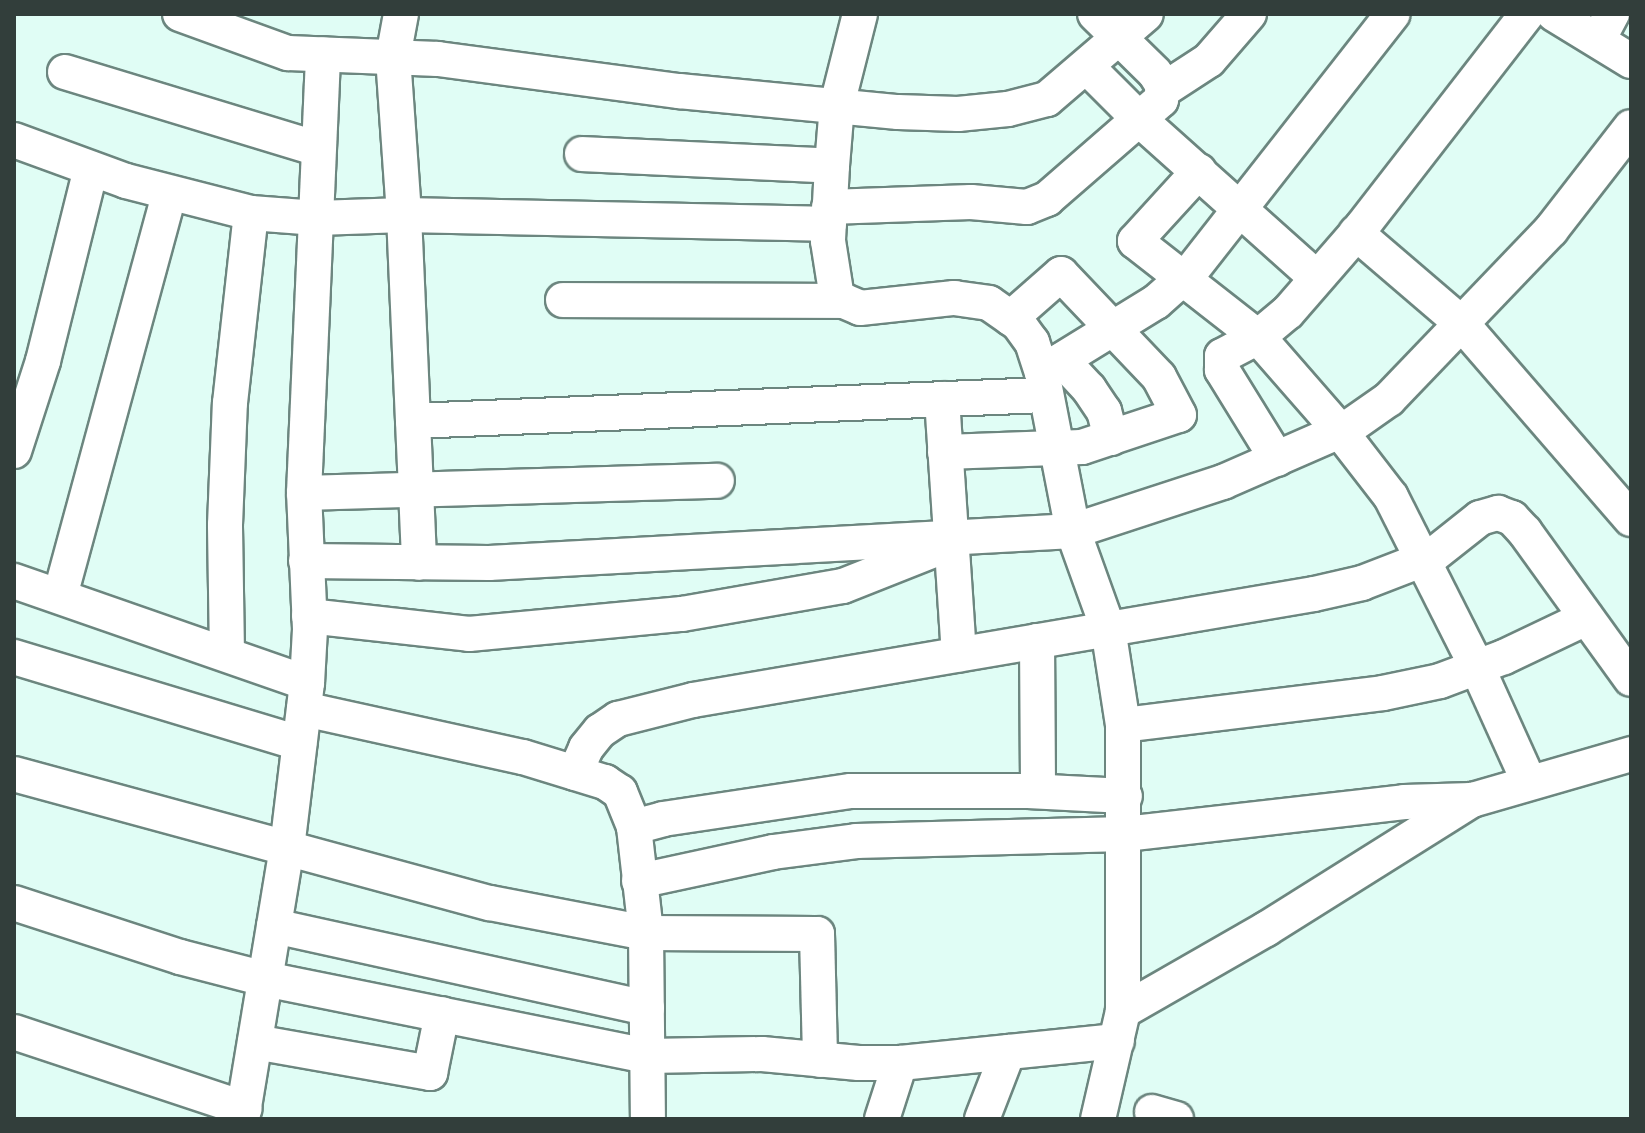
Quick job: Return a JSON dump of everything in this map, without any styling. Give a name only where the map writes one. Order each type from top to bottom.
[{"type":"street","points":[[180,14],[288,53],[438,59],[679,91],[958,114],[1008,109],[1047,99],[1146,14]]},
{"type":"street","points":[[401,14],[393,57],[404,215],[419,563]]},
{"type":"street","points":[[860,14],[837,105],[832,166],[829,215],[837,298],[860,308],[954,298],[989,303],[1011,318],[1032,342],[1050,376],[1057,450],[1073,531],[1108,628],[1123,725],[1125,834],[1120,1026],[1098,1119]]},
{"type":"street","points":[[14,140],[169,194],[251,213],[317,218],[404,215],[829,215],[971,202],[1027,207],[1047,199],[1074,178],[1161,100],[1163,90],[1143,58],[1095,14]]},
{"type":"street","points":[[1163,90],[1209,60],[1249,14]]},
{"type":"street","points":[[413,421],[942,399],[1050,376],[1184,277],[1243,209],[1393,14]]},
{"type":"street","points":[[1277,459],[1222,370],[1222,356],[1258,337],[1288,312],[1356,233],[1527,14]]},
{"type":"street","points":[[1554,14],[1605,27],[1631,61]]},
{"type":"street","points":[[14,1032],[243,1114],[287,848],[306,696],[309,616],[304,493],[323,54]]},
{"type":"street","points":[[1087,67],[1140,120],[1317,278]]},
{"type":"street","points":[[65,72],[319,149]]},
{"type":"street","points":[[306,561],[489,563],[1073,531],[1223,482],[1340,431],[1389,399],[1551,230],[1626,142]]},
{"type":"street","points":[[582,154],[832,166]]},
{"type":"street","points":[[14,451],[43,361],[91,169]]},
{"type":"street","points":[[1199,171],[1135,241],[1258,337],[1340,431],[1391,497],[1425,559],[1529,782]]},
{"type":"street","points":[[60,596],[169,194]]},
{"type":"street","points":[[227,654],[225,525],[230,403],[251,213]]},
{"type":"street","points":[[1356,233],[1462,324],[1631,519]]},
{"type":"street","points":[[945,452],[1082,447],[1179,415],[1159,377],[1061,274],[1011,318]]},
{"type":"street","points":[[563,300],[844,301]]},
{"type":"street","points":[[1239,397],[1289,374]]},
{"type":"street","points":[[1050,376],[1089,389],[1104,411],[1111,438]]},
{"type":"street","points":[[942,399],[959,654]]},
{"type":"street","points":[[304,493],[717,481]]},
{"type":"street","points":[[575,773],[586,748],[600,731],[618,719],[693,700],[1314,594],[1362,583],[1425,559],[1480,518],[1504,513],[1525,532],[1586,618],[1620,640],[1631,679]]},
{"type":"street","points":[[309,616],[469,634],[682,614],[843,586],[951,539]]},
{"type":"street","points":[[14,581],[227,654],[306,696],[605,782],[620,792],[634,827],[646,933],[648,1119]]},
{"type":"street","points":[[1123,725],[1383,693],[1440,681],[1586,618]]},
{"type":"street","points":[[1037,641],[1038,791]]},
{"type":"street","points":[[14,657],[299,743]]},
{"type":"street","points":[[14,903],[180,957],[265,979],[648,1056],[762,1054],[900,1063],[1008,1052],[1120,1026],[1266,929],[1472,800],[1631,754]]},
{"type":"street","points":[[14,774],[490,903],[646,933],[817,934],[820,1060]]},
{"type":"street","points":[[634,827],[663,819],[851,791],[1038,791],[1125,796]]},
{"type":"street","points":[[639,881],[773,852],[856,841],[1125,834],[1404,802],[1472,800]]},
{"type":"street","points":[[274,926],[647,1008]]},
{"type":"street","points":[[255,1042],[430,1073],[442,1014]]},
{"type":"street","points":[[982,1119],[1008,1052]]},
{"type":"street","points":[[882,1119],[900,1063]]}]
